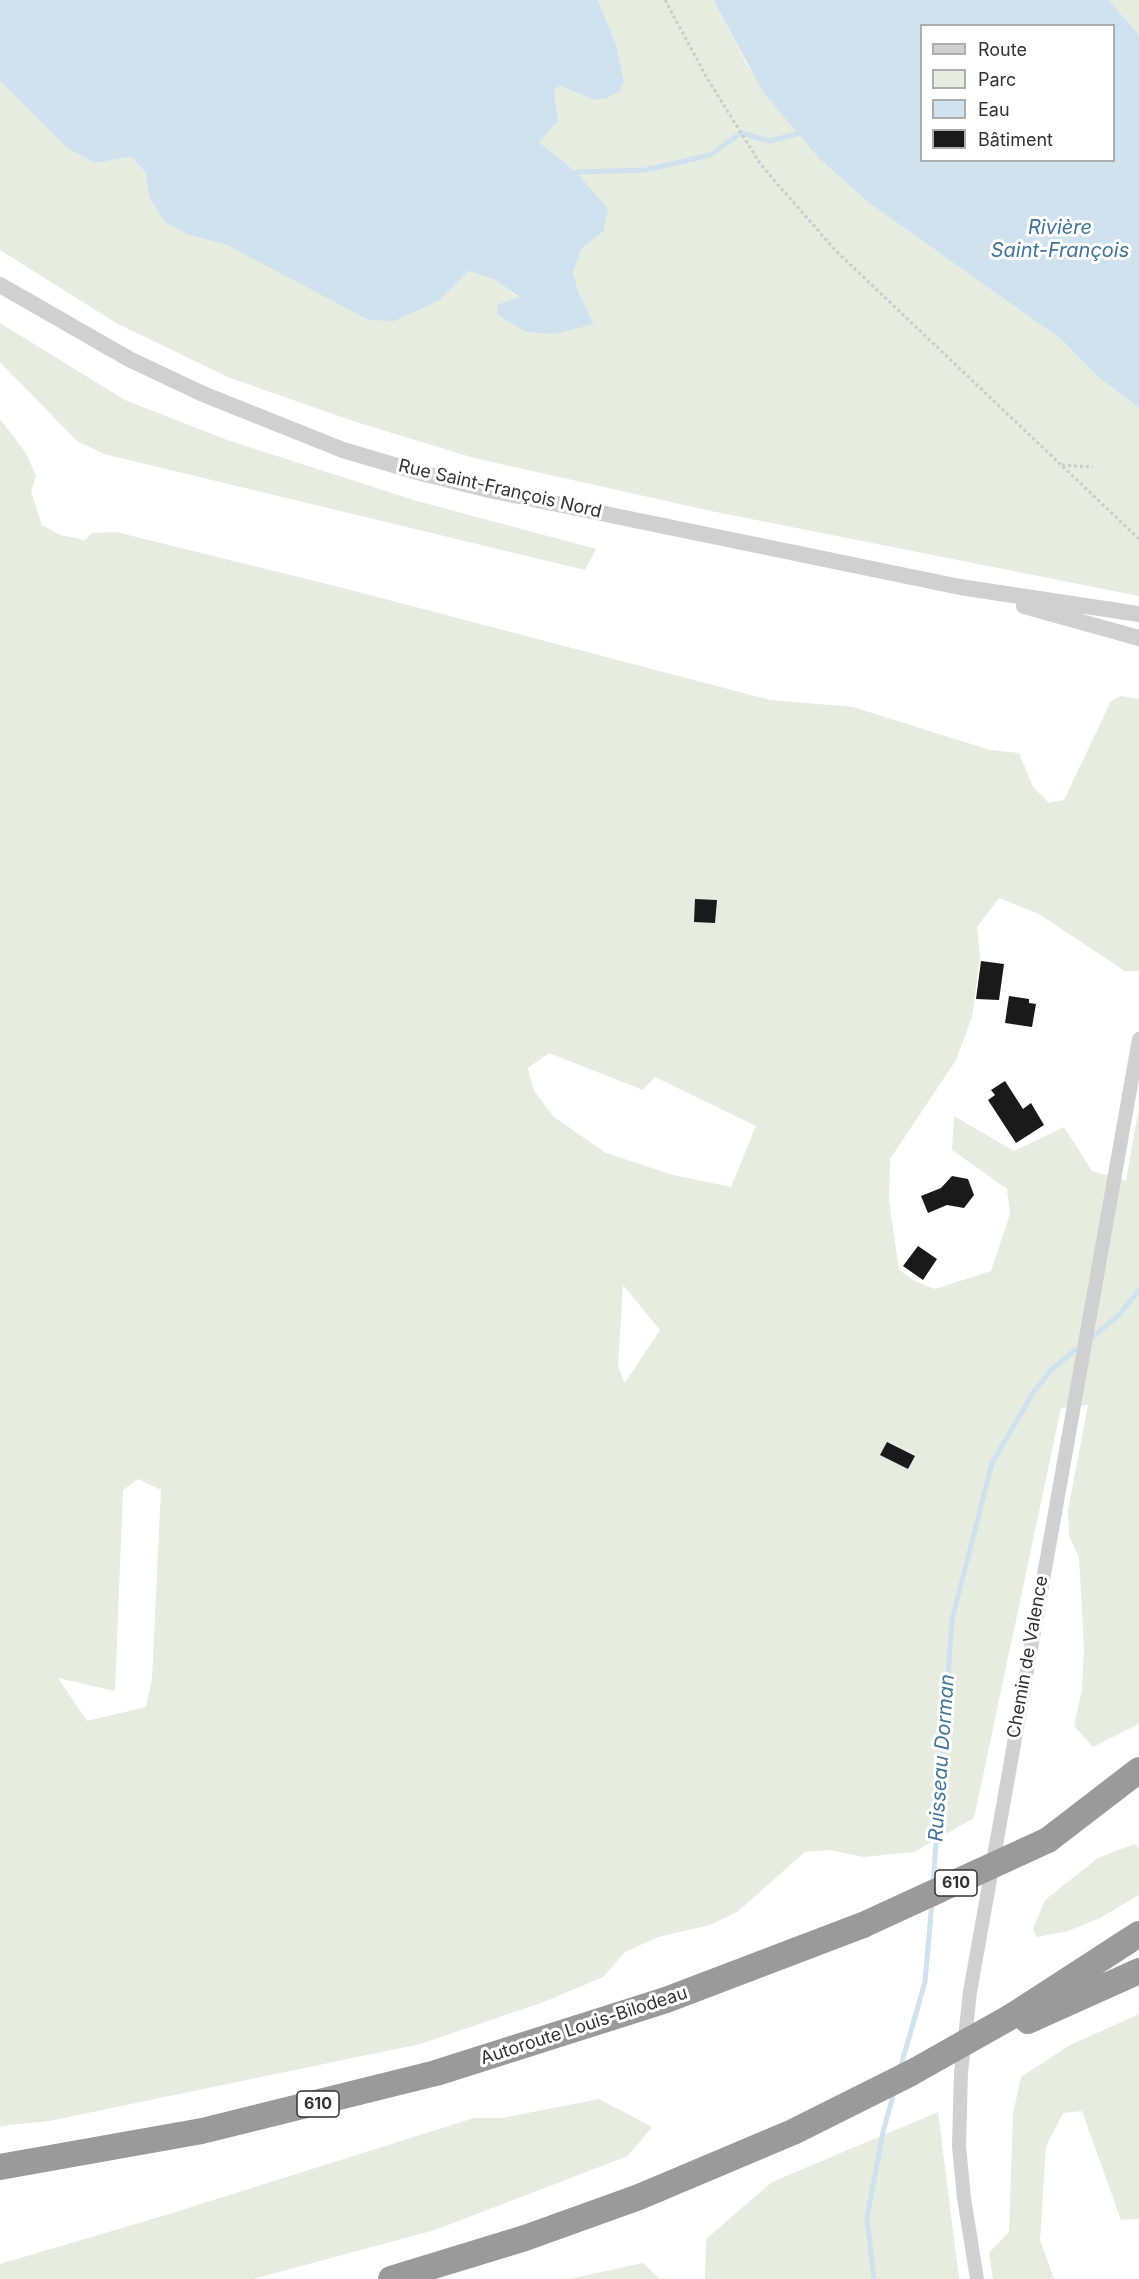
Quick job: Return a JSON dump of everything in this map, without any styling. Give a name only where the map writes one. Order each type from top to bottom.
[{"type":"highway","points":[[1048,1840],[1139,1770]]},
{"type":"highway","name":"Autoroute Louis-Bilodeau","points":[[0,2167],[202,2131],[428,2075],[666,2000],[863,1925],[1048,1840],[1139,1793]]},
{"type":"highway","points":[[1013,2022],[1139,1934]]},
{"type":"highway","points":[[391,2279],[525,2238],[617,2205],[739,2156],[830,2115],[1013,2022],[1139,1971]]},
{"type":"street","name":"Rue Saint-François Nord","points":[[0,285],[129,359],[202,394],[343,450],[489,490],[960,587],[1139,614]]},
{"type":"street","name":"Rue Saint-François Nord","points":[[960,587],[1139,638]]},
{"type":"street","name":"Chemin de Valence","points":[[977,2279],[960,2158],[964,2037],[985,1900],[1139,1038]]},
{"type":"path","points":[[665,0],[707,78],[768,173],[835,250],[1139,539]]},
{"type":"path","points":[[1062,465],[1093,467]]},
{"type":"green space","points":[[598,0],[713,0],[749,68],[820,158],[869,203],[1062,340],[1098,377],[1139,408],[1139,596],[711,511],[474,458],[356,422],[230,378],[116,323],[0,250],[0,81],[67,148],[95,163],[131,157],[145,172],[150,198],[189,235],[440,300],[469,271],[495,280],[519,298],[594,324],[579,293],[573,273],[582,248],[603,232],[576,172],[539,142],[558,121],[554,90],[560,86],[594,100],[624,80],[616,44]]},
{"type":"green space","points":[[1109,0],[1139,0],[1139,35]]},
{"type":"green space","points":[[0,323],[125,400],[227,440],[417,501],[596,549],[585,570],[104,454],[77,441],[0,362]]},
{"type":"green space","points":[[0,419],[26,453],[36,476],[31,491],[42,525],[60,535],[85,540],[92,533],[116,532],[343,588],[770,700],[853,707],[990,750],[1019,753],[1033,787],[1049,803],[1064,800],[1111,701],[1121,696],[1139,699],[1139,971],[1125,971],[1039,914],[999,898],[977,927],[980,957],[972,1017],[956,1060],[890,1159],[889,1201],[899,1270],[915,1281],[935,1289],[991,1271],[1010,1214],[1007,1189],[952,1150],[954,1116],[1014,1151],[1064,1127],[1092,1171],[1126,1181],[1139,1107],[1139,1724],[1093,1747],[1074,1726],[1082,1689],[1084,1649],[1079,1557],[1069,1536],[1068,1510],[1088,1405],[1061,1408],[974,1818],[914,1852],[864,1857],[830,1850],[805,1852],[737,1912],[710,1925],[658,1937],[625,1952],[603,1977],[544,2002],[420,2044],[49,2121],[0,2126]],"holes":[[[549,1053],[643,1090],[655,1077],[756,1126],[731,1187],[673,1175],[606,1153],[554,1117],[534,1091],[528,1068]],[[623,1285],[660,1330],[625,1383],[618,1367]],[[138,1479],[161,1490],[152,1678],[146,1707],[87,1721],[58,1678],[115,1691],[123,1490]]]},
{"type":"green space","points":[[1134,1844],[1139,1848],[1139,1895],[1100,1918],[1068,1931],[1037,1937],[1033,1929],[1045,1900],[1098,1858]]},
{"type":"green space","points":[[1139,2014],[1139,2219],[1121,2220],[1082,2111],[1063,2113],[1046,2146],[1040,2240],[1054,2279],[993,2279],[989,2253],[1009,2232],[1013,2114],[1021,2077],[1070,2045]]},
{"type":"green space","points":[[599,2099],[652,2127],[628,2156],[435,2230],[253,2279],[0,2279],[0,2264],[166,2215],[474,2118],[502,2118]]},
{"type":"green space","points":[[938,2112],[959,2279],[705,2279],[706,2239],[772,2182]]},
{"type":"green space","points":[[643,2263],[660,2279],[569,2279]]},
{"type":"water","points":[[0,0],[598,0],[616,44],[624,81],[620,91],[609,97],[594,100],[560,86],[554,90],[558,121],[539,142],[576,172],[608,209],[603,232],[582,248],[573,273],[579,293],[594,324],[554,334],[526,332],[498,315],[497,305],[519,297],[495,280],[469,271],[440,300],[394,321],[369,320],[227,245],[189,235],[165,222],[150,198],[145,172],[131,157],[95,163],[67,148],[0,81]]},
{"type":"water","name":"Rivière Saint-François","points":[[713,0],[1109,0],[1139,35],[1139,408],[1098,377],[1062,340],[869,203],[819,158],[763,92]]},
{"type":"building","points":[[695,899],[717,900],[715,923],[694,922]]},
{"type":"building","points":[[981,961],[1004,964],[999,1000],[976,999]]},
{"type":"building","points":[[1009,996],[1029,999],[1029,1003],[1036,1004],[1032,1027],[1005,1023]]},
{"type":"building","points":[[1005,1081],[1023,1109],[1031,1103],[1044,1125],[1016,1143],[988,1100],[995,1095],[991,1090]]},
{"type":"building","points":[[952,1176],[968,1179],[974,1195],[964,1208],[947,1205],[928,1213],[921,1196],[941,1188]]},
{"type":"building","points":[[918,1246],[937,1259],[923,1280],[903,1266]]},
{"type":"building","points":[[887,1442],[915,1456],[908,1469],[880,1455]]},
{"type":"waterway","points":[[576,172],[646,170],[710,155],[741,133],[770,141],[800,133]]},
{"type":"waterway","name":"Ruisseau Dorman","points":[[1089,1340],[1119,1315],[1139,1290]]},
{"type":"waterway","name":"Ruisseau Dorman","points":[[933,1884],[952,1620],[992,1463],[1033,1393],[1051,1370],[1081,1345]]},
{"type":"waterway","name":"Ruisseau Dorman","points":[[900,2069],[925,1982],[932,1902]]},
{"type":"waterway","name":"Ruisseau Dorman","points":[[874,2279],[867,2218],[883,2132],[894,2092]]}]
